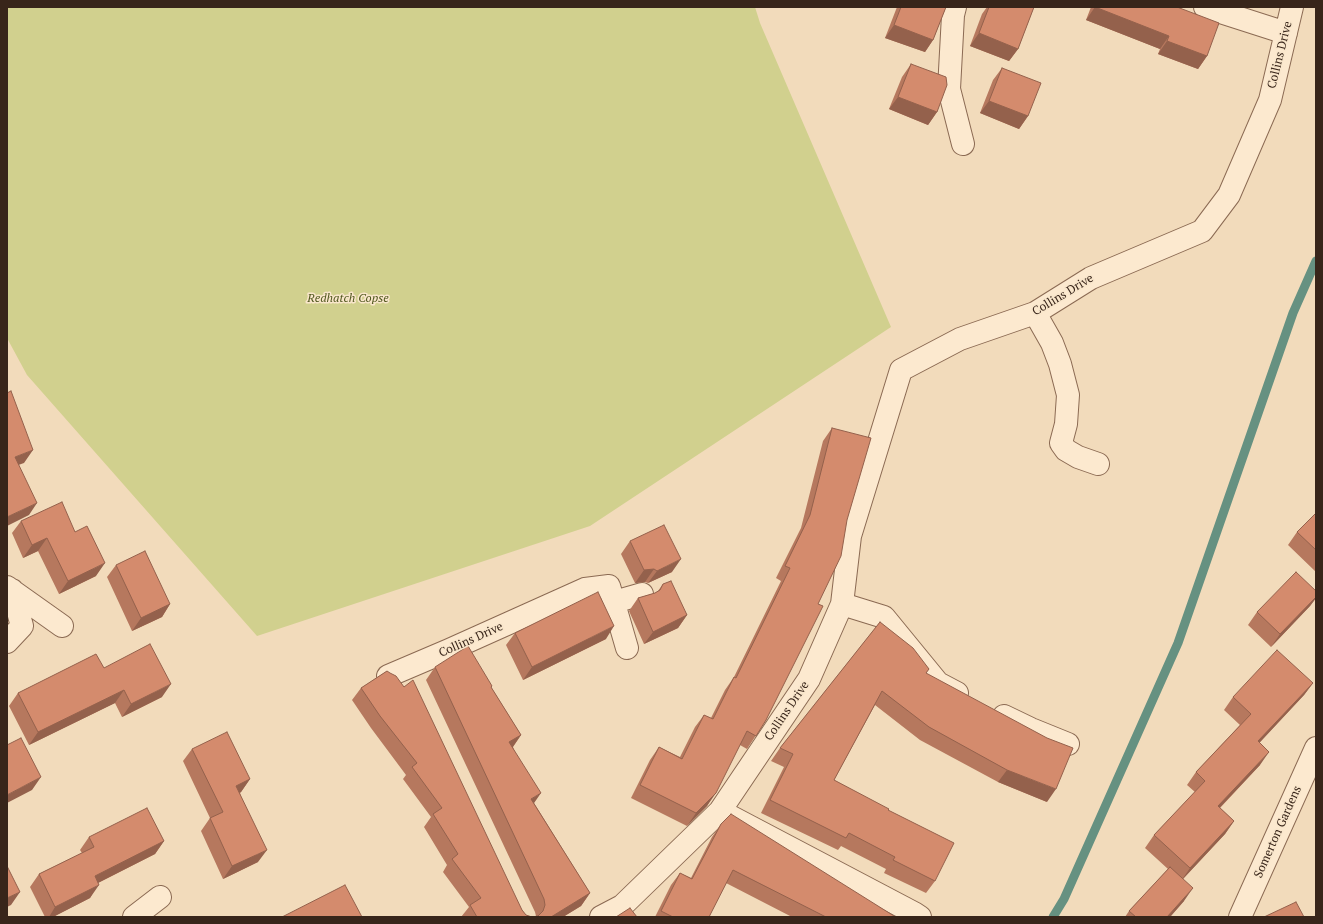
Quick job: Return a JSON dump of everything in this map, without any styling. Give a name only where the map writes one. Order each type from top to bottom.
[{"type":"street","points":[[955,7],[953,14],[949,89],[963,144]]},
{"type":"street","points":[[1205,7],[1286,33]]},
{"type":"street","name":"Collins Drive","points":[[602,917],[628,911],[720,811],[809,679],[842,604],[850,536],[901,370],[960,338],[1035,314],[1091,278],[1202,231],[1229,195],[1270,100],[1292,7]]},
{"type":"street","points":[[1035,314],[1052,343],[1068,395],[1066,424],[1061,443],[1066,450],[1078,457],[1098,464]]},
{"type":"street","name":"Collins Drive","points":[[416,689],[397,672],[585,589],[609,586],[627,648]]},
{"type":"street","points":[[10,588],[62,626]]},
{"type":"street","points":[[7,642],[22,626],[10,588]]},
{"type":"street","points":[[614,602],[642,594]]},
{"type":"street","points":[[842,604],[884,617],[938,683],[1031,729],[1068,744]]},
{"type":"street","name":"Somerton Gardens","points":[[1240,917],[1316,748]]},
{"type":"street","points":[[720,811],[916,916]]},
{"type":"street","points":[[134,917],[160,897]]},
{"type":"green space","name":"Redhatch Copse","points":[[7,7],[755,7],[760,23],[891,327],[590,526],[257,636],[27,375],[7,338]]},
{"type":"building","points":[[901,7],[946,7],[933,40],[894,25]]},
{"type":"building","points":[[989,7],[1034,7],[1018,49],[979,33]]},
{"type":"building","points":[[1095,7],[1177,7],[1219,23],[1207,56],[1167,41],[1169,36]]},
{"type":"building","points":[[911,64],[946,77],[947,85],[937,112],[898,97]]},
{"type":"building","points":[[1002,68],[1041,83],[1028,116],[989,101]]},
{"type":"building","points":[[11,391],[33,450],[15,457],[37,503],[7,517],[7,393]]},
{"type":"building","points":[[832,428],[871,438],[847,520],[841,556],[818,604],[823,606],[766,720],[756,736],[747,731],[716,793],[696,813],[640,785],[659,747],[682,759],[704,715],[713,719],[734,677],[736,678],[790,568],[785,566],[810,515]]},
{"type":"building","points":[[62,502],[75,532],[87,526],[105,563],[68,581],[47,538],[32,545],[21,521]]},
{"type":"building","points":[[1316,513],[1316,550],[1297,532]]},
{"type":"building","points":[[664,525],[681,559],[657,571],[654,569],[644,570],[630,541]]},
{"type":"building","points":[[145,551],[170,604],[141,618],[116,565]]},
{"type":"building","points":[[1296,572],[1316,591],[1316,597],[1280,634],[1257,612]]},
{"type":"building","points":[[671,581],[687,615],[653,632],[638,598],[655,593],[660,590],[663,584]]},
{"type":"building","points":[[598,592],[614,626],[532,667],[515,633]]},
{"type":"building","points":[[880,622],[913,648],[929,669],[926,673],[1047,738],[1073,748],[1056,789],[1007,770],[929,727],[882,691],[834,780],[889,809],[888,810],[954,843],[935,881],[893,860],[895,857],[849,833],[846,838],[770,800],[793,754],[780,748]]},
{"type":"building","points":[[150,644],[171,684],[131,704],[124,690],[38,732],[18,693],[96,654],[104,668]]},
{"type":"building","points":[[468,646],[492,686],[491,687],[521,735],[509,742],[541,793],[531,799],[590,893],[551,917],[532,917],[538,916],[543,911],[545,905],[544,899],[435,667]]},
{"type":"building","points":[[1277,650],[1313,683],[1258,741],[1269,752],[1218,806],[1234,821],[1190,868],[1154,835],[1205,781],[1196,772],[1251,714],[1233,697]]},
{"type":"building","points":[[387,671],[396,676],[404,687],[413,680],[522,910],[526,915],[532,917],[477,917],[470,905],[481,898],[452,859],[458,854],[433,814],[442,808],[412,767],[417,763],[380,716],[361,688]]},
{"type":"building","points":[[227,732],[250,779],[236,786],[267,850],[232,866],[210,818],[223,812],[192,749]]},
{"type":"building","points":[[21,738],[41,777],[7,795],[7,745]]},
{"type":"building","points":[[147,808],[164,841],[95,876],[99,885],[55,907],[39,874],[94,847],[89,837]]},
{"type":"building","points":[[731,814],[894,917],[826,917],[733,870],[709,917],[673,917],[661,911],[680,873],[692,879],[721,824]]},
{"type":"building","points":[[7,866],[20,892],[7,898]]},
{"type":"building","points":[[1170,867],[1193,888],[1167,917],[1136,917],[1129,911]]},
{"type":"building","points":[[345,885],[362,917],[282,917]]},
{"type":"building","points":[[1296,902],[1304,917],[1264,917]]},
{"type":"building","points":[[630,908],[637,917],[616,917]]},
{"type":"waterway","points":[[1053,917],[1064,899],[1178,643],[1293,313],[1316,261]]}]
